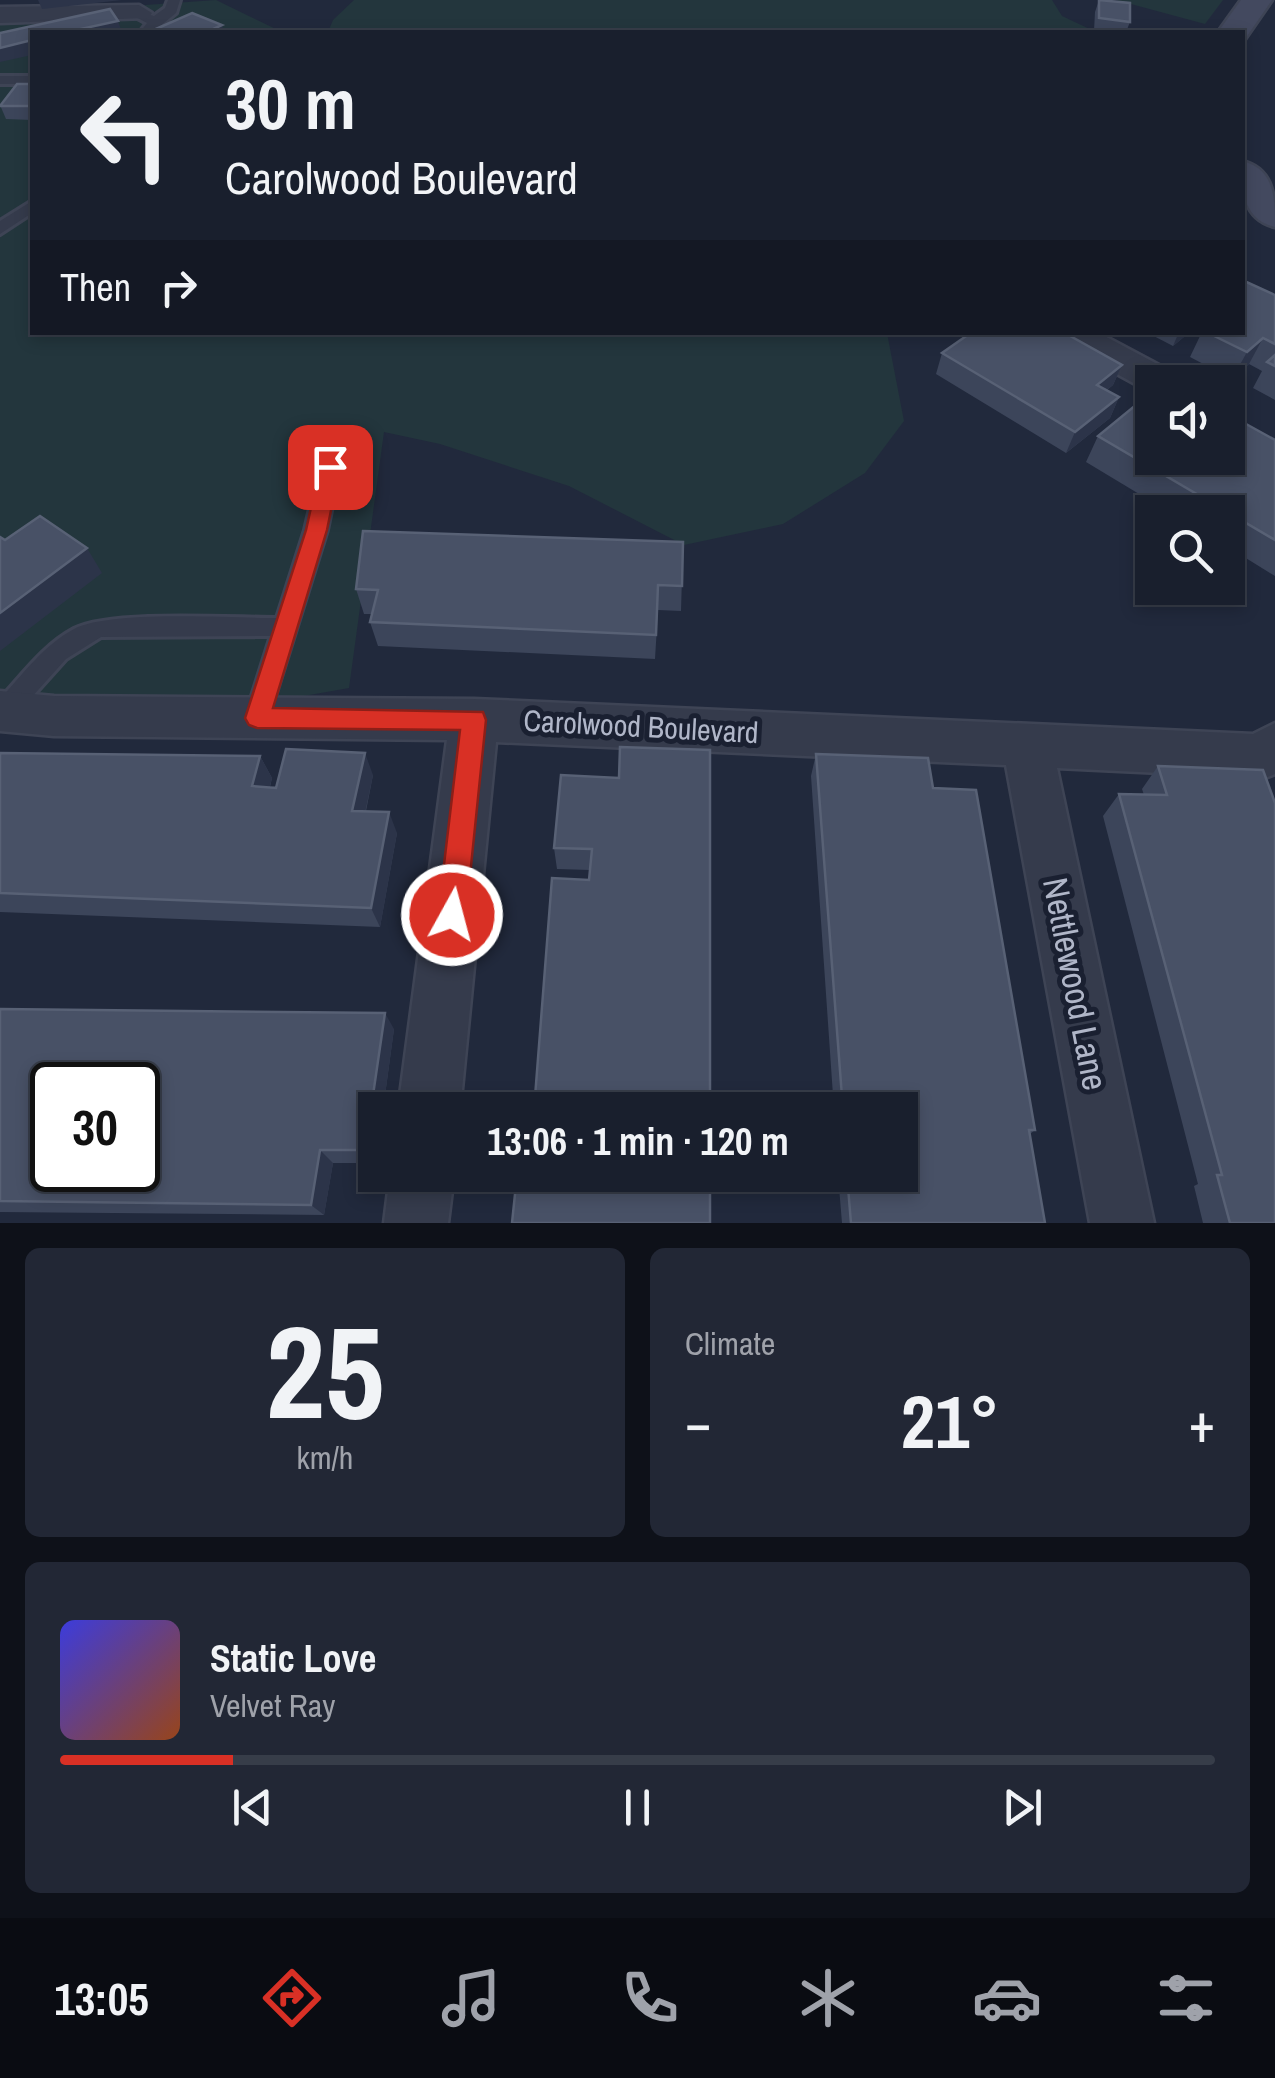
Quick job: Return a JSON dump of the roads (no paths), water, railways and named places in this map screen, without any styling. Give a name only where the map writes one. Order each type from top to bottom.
[{"type":"street","points":[[1235,30],[1257,0]]},
{"type":"street","points":[[0,15],[147,22]]},
{"type":"street","points":[[1245,176],[1275,215]]},
{"type":"street","points":[[1074,335],[1135,368]]},
{"type":"street","name":"Carolwood Boulevard","points":[[2,712],[54,716],[474,720],[1266,756],[1275,744]]},
{"type":"street","points":[[431,1092],[474,720]]},
{"type":"street","name":"Nettlewood Lane","points":[[1027,745],[1122,1223]]},
{"type":"street","points":[[416,1223],[420,1192]]},
{"type":"lane","points":[[147,22],[171,10],[174,0]]},
{"type":"lane","points":[[0,80],[30,80]]},
{"type":"lane","points":[[0,229],[30,207]]},
{"type":"lane","points":[[257,718],[316,530],[337,435]]},
{"type":"lane","points":[[2,712],[58,652],[83,633],[98,628],[286,627]]}]
